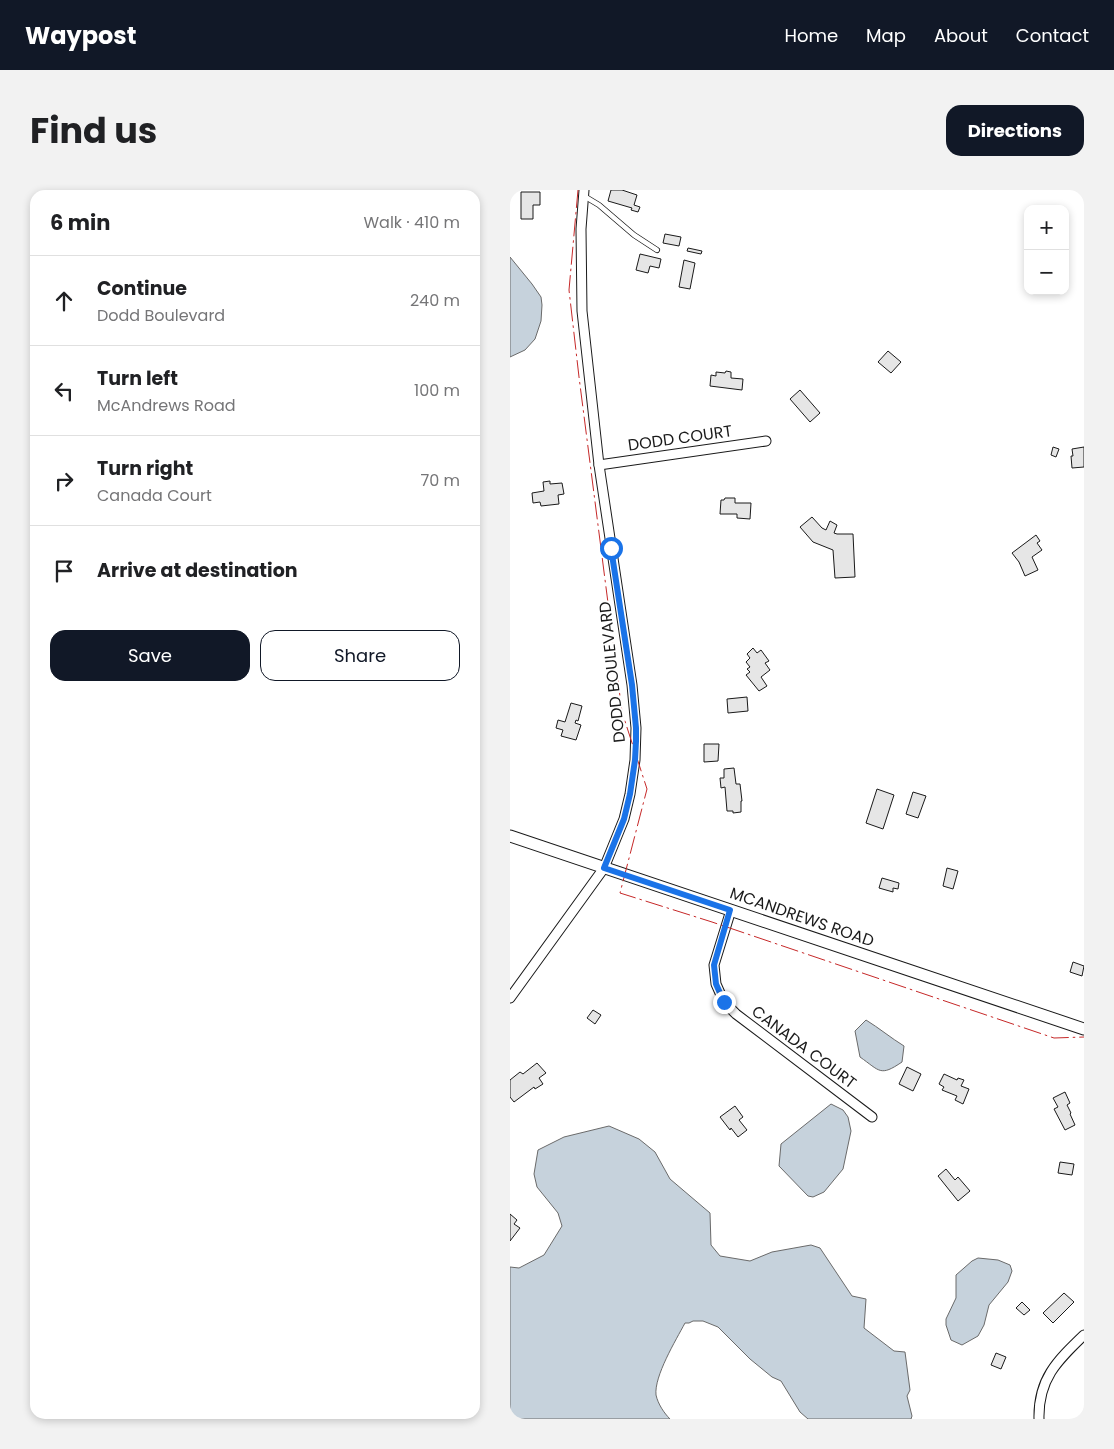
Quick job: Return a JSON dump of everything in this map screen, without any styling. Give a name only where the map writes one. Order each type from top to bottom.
[{"type":"main road","name":"MCANDREWS ROAD","points":[[510,836],[1084,1028]]},
{"type":"street","name":"DODD BOULEVARD","points":[[510,998],[604,868],[624,819],[635,760],[636,728],[632,685],[599,465],[582,311],[581,229],[584,193]]},
{"type":"street","name":"DODD COURT","points":[[599,465],[766,442]]},
{"type":"street","name":"CANADA COURT","points":[[730,910],[714,965],[716,984],[724,1002],[736,1014],[872,1117]]},
{"type":"street","points":[[1039,1419],[1039,1407],[1044,1384],[1059,1360],[1084,1335]]},
{"type":"lane","points":[[584,193],[634,235],[657,250]]},
{"type":"shaded area","points":[[510,257],[541,297],[542,305],[541,321],[535,339],[525,350],[510,357]]},
{"type":"shaded area","points":[[866,1020],[904,1046],[902,1062],[884,1071],[876,1069],[860,1057],[855,1031]]},
{"type":"shaded area","points":[[831,1104],[843,1110],[848,1117],[851,1131],[843,1169],[824,1192],[813,1197],[808,1196],[779,1166],[781,1144]]},
{"type":"shaded area","points":[[609,1126],[639,1139],[655,1152],[670,1179],[710,1213],[711,1245],[720,1256],[750,1261],[772,1252],[811,1245],[820,1248],[852,1296],[866,1299],[864,1328],[894,1351],[905,1352],[910,1390],[907,1396],[911,1419],[808,1419],[800,1412],[781,1381],[772,1377],[750,1359],[718,1327],[703,1321],[693,1321],[685,1323],[666,1358],[658,1378],[656,1395],[658,1402],[670,1419],[510,1419],[510,1267],[519,1268],[544,1255],[562,1226],[558,1213],[537,1187],[534,1174],[538,1150],[564,1137]]},
{"type":"shaded area","points":[[978,1258],[998,1260],[1010,1265],[1012,1271],[1008,1282],[989,1305],[984,1325],[978,1336],[962,1345],[951,1340],[946,1319],[956,1298],[956,1275]]},
{"type":"building","points":[[611,190],[622,190],[637,195],[634,205],[640,207],[638,212],[631,210],[632,208],[608,201]]},
{"type":"building","points":[[521,192],[540,192],[540,205],[533,205],[533,219],[521,219]]},
{"type":"building","points":[[665,234],[681,237],[679,246],[663,243]]},
{"type":"building","points":[[688,248],[702,251],[701,254],[687,251]]},
{"type":"building","points":[[640,254],[661,259],[659,268],[650,266],[648,273],[636,270]]},
{"type":"building","points":[[684,260],[695,263],[690,289],[679,287]]},
{"type":"building","points":[[888,351],[901,362],[891,373],[878,362]]},
{"type":"building","points":[[726,371],[731,372],[731,378],[743,379],[742,390],[710,386],[711,375],[716,376],[716,372],[725,373]]},
{"type":"building","points":[[800,390],[820,413],[810,422],[790,399]]},
{"type":"building","points":[[1053,447],[1059,449],[1056,457],[1051,455]]},
{"type":"building","points":[[1084,447],[1084,467],[1072,468],[1072,449]]},
{"type":"building","points":[[550,481],[550,484],[562,483],[564,494],[558,495],[559,504],[541,506],[540,502],[533,503],[532,493],[544,491],[543,482]]},
{"type":"building","points":[[735,498],[735,503],[751,503],[750,519],[737,518],[737,514],[720,514],[721,500]]},
{"type":"building","points":[[812,517],[826,530],[830,521],[837,525],[834,533],[853,534],[855,577],[835,578],[833,550],[813,542],[800,527]]},
{"type":"building","points":[[1036,535],[1040,541],[1037,543],[1042,550],[1032,557],[1038,570],[1025,576],[1019,562],[1012,553]]},
{"type":"building","points":[[753,648],[757,653],[761,650],[769,661],[765,663],[770,670],[761,677],[767,686],[759,691],[746,675],[750,672],[747,669],[750,667],[746,662],[750,658],[747,654]]},
{"type":"building","points":[[747,697],[748,711],[728,713],[727,699]]},
{"type":"building","points":[[571,703],[582,706],[578,721],[576,720],[575,723],[581,725],[576,740],[561,736],[563,730],[556,728],[558,720],[565,722]]},
{"type":"building","points":[[704,744],[719,744],[718,761],[704,762]]},
{"type":"building","points":[[734,768],[736,784],[740,784],[742,801],[741,812],[733,813],[733,811],[727,811],[725,787],[721,788],[720,778],[724,778],[724,769]]},
{"type":"building","points":[[877,789],[894,795],[883,829],[866,823]]},
{"type":"building","points":[[913,792],[926,796],[918,818],[906,814]]},
{"type":"building","points":[[947,868],[958,871],[953,889],[943,886]]},
{"type":"building","points":[[882,878],[899,883],[898,889],[893,888],[893,892],[879,888]]},
{"type":"building","points":[[1073,962],[1084,966],[1082,976],[1070,972]]},
{"type":"building","points":[[593,1010],[601,1015],[595,1024],[587,1018]]},
{"type":"building","points":[[537,1063],[546,1073],[539,1078],[543,1084],[535,1089],[534,1087],[514,1102],[510,1097],[510,1080],[520,1072],[523,1074]]},
{"type":"building","points":[[907,1067],[921,1074],[913,1091],[899,1084]]},
{"type":"building","points":[[944,1074],[957,1080],[958,1078],[964,1080],[961,1086],[969,1089],[963,1104],[955,1100],[957,1096],[942,1090],[944,1087],[939,1084]]},
{"type":"building","points":[[1065,1092],[1070,1103],[1067,1105],[1075,1125],[1065,1130],[1054,1109],[1058,1107],[1053,1098]]},
{"type":"building","points":[[735,1106],[743,1117],[739,1120],[747,1130],[738,1137],[720,1117]]},
{"type":"building","points":[[1060,1162],[1074,1164],[1072,1175],[1058,1173]]},
{"type":"building","points":[[946,1169],[955,1180],[958,1177],[970,1191],[958,1201],[938,1176]]},
{"type":"building","points":[[510,1214],[517,1220],[514,1224],[520,1228],[510,1241]]},
{"type":"building","points":[[1064,1293],[1074,1302],[1053,1323],[1043,1313]]},
{"type":"building","points":[[1022,1302],[1030,1310],[1024,1315],[1016,1308]]},
{"type":"building","points":[[996,1353],[1006,1357],[1001,1369],[991,1365]]},
{"type":"power","points":[[578,190],[569,290],[579,377],[622,712],[647,789],[620,893],[712,922],[1054,1038],[1084,1037]]},
{"type":"route","points":[[611,548],[632,685],[636,741],[630,794],[624,819],[604,868],[730,910],[714,965],[716,984],[724,1002]]}]
